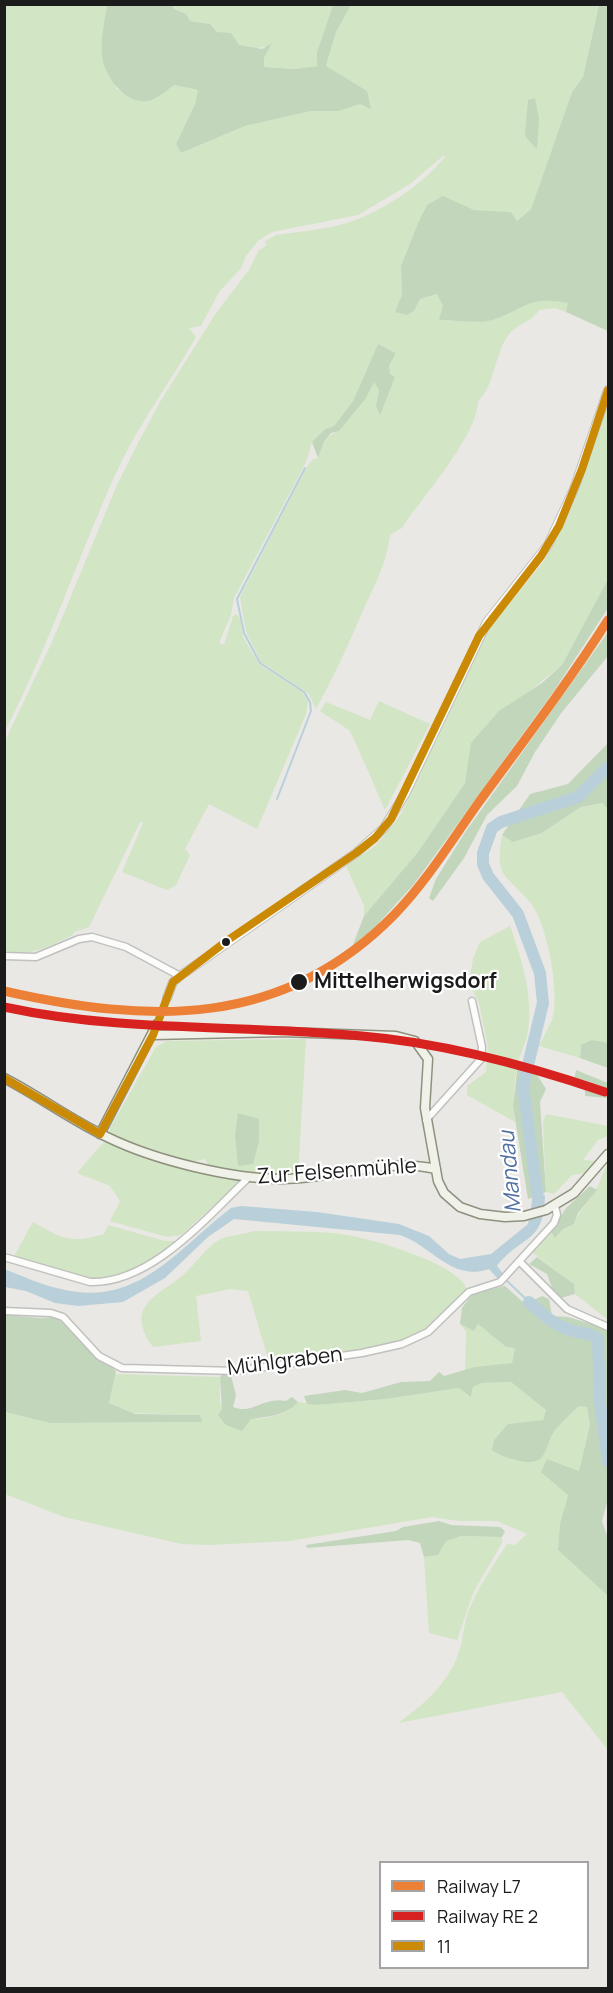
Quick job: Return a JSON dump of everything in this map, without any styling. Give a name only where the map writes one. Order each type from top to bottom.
[{"type":"main road","points":[[100,1134],[157,1024]]},
{"type":"main road","points":[[153,1035],[283,1032],[407,1038],[421,1046],[428,1059],[425,1090],[426,1120],[444,1193],[460,1207],[471,1212],[505,1217],[524,1216],[546,1210],[574,1193],[609,1154]]},
{"type":"main road","name":"Zur Felsenmühle","points":[[4,1078],[100,1134],[161,1156],[248,1178],[300,1178],[406,1164],[436,1168]]},
{"type":"street","points":[[167,998],[173,982],[180,975],[356,853],[375,838],[390,819],[483,629],[494,612],[534,567],[558,526],[609,390]]},
{"type":"street","points":[[4,956],[36,957],[79,939],[100,939],[126,947],[180,975]]},
{"type":"street","points":[[426,1120],[481,1059],[482,1047],[472,1001]]},
{"type":"street","points":[[4,1257],[90,1282],[104,1282],[130,1275],[153,1263],[248,1178]]},
{"type":"street","points":[[555,1206],[557,1215],[554,1223],[520,1262],[567,1309],[609,1327]]},
{"type":"street","name":"Mühlgraben","points":[[4,1311],[57,1314],[63,1317],[99,1356],[116,1366],[236,1371],[402,1344],[428,1332],[469,1292],[500,1282],[520,1262]]},
{"type":"green space","points":[[5,5],[107,5],[103,36],[117,89],[141,100],[152,99],[174,85],[198,90],[195,104],[176,144],[181,153],[245,126],[311,111],[339,111],[360,104],[367,91],[326,67],[336,32],[351,5],[599,5],[583,77],[572,92],[531,209],[517,221],[511,212],[474,210],[443,197],[418,223],[401,266],[402,295],[396,312],[414,311],[420,299],[438,294],[443,306],[440,320],[473,322],[503,315],[536,302],[569,303],[566,312],[555,308],[539,310],[507,337],[488,387],[478,401],[469,432],[459,449],[402,528],[390,535],[379,575],[316,709],[309,694],[261,662],[246,632],[240,597],[306,468],[313,459],[318,458],[328,438],[339,431],[374,382],[379,390],[376,406],[395,377],[390,374],[389,366],[396,353],[378,344],[353,401],[334,426],[325,429],[312,442],[306,462],[234,598],[231,615],[219,643],[224,645],[233,616],[236,614],[240,618],[243,637],[259,664],[302,692],[308,701],[306,714],[257,829],[209,804],[185,849],[190,855],[176,885],[167,890],[122,872],[143,823],[140,822],[89,927],[48,946],[23,953],[5,951],[5,741],[52,642],[117,485],[137,445],[160,402],[216,313],[249,270],[259,250],[266,246],[265,241],[276,235],[338,225],[370,214],[417,185],[445,157],[444,155],[410,184],[358,215],[272,232],[258,241],[246,256],[241,268],[219,292],[201,326],[189,328],[196,337],[143,422],[115,475],[49,636],[5,731]]},
{"type":"green space","points":[[107,5],[172,5],[174,9],[186,14],[190,21],[210,24],[217,32],[231,33],[239,45],[262,49],[272,43],[264,58],[264,67],[295,69],[317,66],[317,52],[333,5],[351,5],[336,32],[326,66],[367,91],[371,109],[360,104],[339,111],[311,111],[245,126],[181,153],[176,144],[195,104],[198,90],[174,85],[157,97],[143,101],[128,97],[122,92],[111,79],[102,58]]},
{"type":"green space","points":[[172,5],[333,5],[317,52],[317,66],[295,69],[264,67],[264,58],[271,44],[255,48],[230,41],[210,24],[190,21],[186,14],[174,9]]},
{"type":"green space","points":[[599,5],[608,5],[608,331],[566,312],[568,303],[555,301],[527,304],[503,316],[480,322],[439,320],[443,306],[437,294],[420,299],[414,311],[407,315],[395,312],[402,295],[401,266],[427,205],[443,196],[474,210],[511,212],[517,221],[531,209],[572,92],[583,77]]},
{"type":"green space","points":[[535,98],[539,119],[537,149],[525,136],[528,100]]},
{"type":"green space","points":[[378,344],[396,353],[389,366],[390,374],[395,377],[380,415],[376,406],[379,390],[374,382],[366,398],[339,431],[331,433],[324,442],[318,458],[312,442],[325,429],[334,426],[353,401]]},
{"type":"green space","points":[[608,404],[608,579],[562,665],[527,693],[468,767],[465,783],[418,852],[364,916],[364,905],[346,866],[376,845],[401,814],[486,633],[543,562],[560,532],[579,488]]},
{"type":"green space","points":[[608,579],[608,608],[554,691],[414,884],[376,926],[352,947],[364,916],[418,852],[465,783],[471,743],[499,711],[542,683],[562,665]]},
{"type":"green space","points":[[608,632],[608,656],[562,712],[535,752],[517,786],[487,815],[464,858],[433,901],[429,898],[436,879],[464,834]]},
{"type":"green space","points":[[379,701],[430,724],[385,810],[349,730],[320,711],[326,702],[370,720]]},
{"type":"green space","points":[[608,743],[608,810],[603,803],[581,807],[542,833],[513,842],[502,835],[530,794],[568,784]]},
{"type":"green space","points":[[603,803],[608,810],[608,1043],[581,1045],[580,1058],[539,1046],[553,1017],[554,992],[551,960],[538,915],[532,905],[505,876],[500,861],[500,850],[502,835],[513,842],[542,833],[581,807]]},
{"type":"green space","points":[[510,926],[522,964],[529,1004],[527,1035],[518,1062],[515,1084],[515,1122],[467,1095],[467,1086],[486,1072],[488,1047],[479,1003],[469,983],[473,959],[480,942]]},
{"type":"green space","points":[[306,1039],[298,1176],[252,1175],[209,1167],[205,1159],[192,1162],[115,1137],[110,1133],[110,1128],[156,1047],[167,1041]]},
{"type":"green space","points":[[592,1040],[608,1043],[608,1068],[580,1058],[581,1045]]},
{"type":"green space","points":[[518,1062],[534,1070],[546,1089],[540,1102],[546,1192],[528,1199],[513,1106]]},
{"type":"green space","points":[[576,1070],[608,1083],[608,1098],[585,1096],[585,1090],[574,1082]]},
{"type":"green space","points":[[238,1113],[259,1119],[259,1141],[253,1164],[238,1166],[235,1135]]},
{"type":"green space","points":[[546,1114],[608,1126],[608,1136],[598,1140],[583,1160],[598,1161],[587,1173],[572,1175],[554,1194],[546,1192],[543,1122]]},
{"type":"green space","points":[[108,1141],[181,1165],[241,1181],[181,1235],[167,1237],[110,1221],[120,1201],[110,1186],[77,1173],[102,1144]]},
{"type":"green space","points":[[608,1165],[608,1320],[575,1294],[574,1284],[533,1253],[551,1232],[556,1237],[563,1229],[574,1224],[597,1188]]},
{"type":"green space","points":[[590,1186],[597,1190],[578,1213],[574,1224],[563,1229],[555,1238],[551,1232],[566,1208]]},
{"type":"green space","points":[[33,1222],[59,1236],[74,1239],[104,1234],[108,1225],[165,1241],[175,1241],[146,1264],[127,1275],[111,1278],[78,1276],[13,1258]]},
{"type":"green space","points":[[255,1231],[329,1233],[380,1243],[435,1263],[461,1281],[467,1290],[429,1328],[399,1343],[362,1351],[269,1362],[248,1291],[230,1289],[196,1296],[201,1341],[153,1347],[142,1322],[147,1304],[182,1276],[217,1241]]},
{"type":"green space","points":[[537,1257],[574,1284],[575,1294],[561,1298],[552,1288],[547,1274],[529,1264]]},
{"type":"green space","points":[[505,1286],[525,1304],[542,1296],[549,1299],[552,1316],[568,1317],[608,1329],[608,1499],[602,1521],[608,1538],[608,1596],[558,1550],[560,1524],[568,1495],[541,1472],[547,1459],[579,1471],[590,1425],[587,1407],[579,1406],[565,1419],[553,1433],[540,1459],[523,1462],[492,1450],[494,1440],[508,1424],[543,1420],[546,1410],[511,1382],[482,1383],[473,1387],[471,1397],[459,1388],[386,1399],[317,1405],[307,1404],[304,1396],[345,1390],[362,1393],[401,1382],[430,1381],[439,1372],[444,1376],[475,1367],[512,1363],[515,1348],[506,1347],[478,1324],[474,1331],[460,1324],[462,1308],[473,1293]]},
{"type":"green space","points":[[5,1315],[56,1317],[116,1371],[109,1403],[135,1414],[200,1415],[202,1422],[50,1423],[5,1412]]},
{"type":"green space","points":[[460,1324],[474,1331],[478,1324],[506,1347],[515,1348],[512,1363],[465,1371],[466,1331]]},
{"type":"green space","points":[[223,1373],[231,1376],[236,1395],[233,1407],[246,1409],[271,1401],[286,1401],[292,1397],[298,1402],[283,1413],[251,1419],[242,1431],[226,1425],[218,1415],[222,1409],[220,1377]]},
{"type":"green space","points":[[115,1374],[220,1377],[220,1404],[243,1416],[257,1419],[283,1413],[298,1402],[317,1405],[386,1399],[459,1388],[471,1397],[473,1387],[482,1383],[511,1382],[546,1410],[543,1421],[508,1424],[494,1440],[512,1460],[532,1462],[561,1423],[579,1406],[587,1406],[590,1425],[579,1471],[547,1459],[568,1495],[560,1524],[558,1550],[608,1596],[608,1750],[562,1692],[398,1723],[435,1692],[450,1672],[460,1649],[468,1613],[481,1586],[507,1544],[515,1545],[527,1534],[497,1521],[459,1521],[432,1517],[289,1541],[182,1544],[64,1517],[5,1494],[5,1412],[50,1423],[201,1422],[200,1415],[133,1413],[109,1403]]},
{"type":"green space","points":[[439,1521],[451,1525],[500,1527],[505,1531],[502,1537],[461,1536],[446,1541],[438,1555],[424,1557],[420,1543],[408,1540],[307,1548],[306,1545],[396,1531],[403,1527]]},
{"type":"green space","points":[[461,1536],[502,1537],[502,1543],[474,1591],[457,1640],[429,1633],[424,1557],[438,1553],[445,1541]]},
{"type":"water","points":[[545,1195],[541,1223],[530,1237],[497,1266],[504,1275],[499,1280],[489,1269],[476,1272],[453,1267],[400,1235],[234,1219],[208,1237],[165,1278],[123,1302],[78,1306],[55,1303],[26,1291],[5,1287],[4,1269],[39,1283],[88,1293],[112,1290],[134,1283],[173,1257],[231,1208],[241,1206],[317,1212],[399,1224],[429,1236],[449,1254],[460,1259],[491,1254],[528,1224],[533,1198]]},
{"type":"waterway","points":[[277,799],[311,711],[310,702],[304,692],[260,663],[244,633],[237,599],[305,468]]},
{"type":"waterway","name":"Mandau","points":[[537,1213],[538,1199],[523,1086],[543,1003],[540,973],[518,914],[488,876],[483,864],[483,853],[492,828],[501,822],[578,797],[608,767]]},
{"type":"waterway","points":[[505,1279],[529,1302]]},
{"type":"waterway","points":[[529,1302],[559,1325],[598,1339],[600,1402],[608,1461]]},
{"type":"rail line","name":"L7","points":[[4,991],[58,1002],[110,1009],[162,1012],[211,1008],[260,998],[306,980],[351,952],[406,902],[561,689],[608,620]]},
{"type":"transit line","name":"11","points":[[100,1134],[153,1035],[173,982],[228,940],[356,853],[375,838],[391,819],[479,636],[541,556],[559,526],[582,469],[608,390]]},
{"type":"transit line","points":[[4,1007],[94,1021],[317,1032],[393,1039],[485,1056],[605,1092]]},
{"type":"transit line","name":"11","points":[[4,1078],[100,1134]]},
{"type":"place","name":"Mittelherwigsdorf","points":[[299,982]]}]
